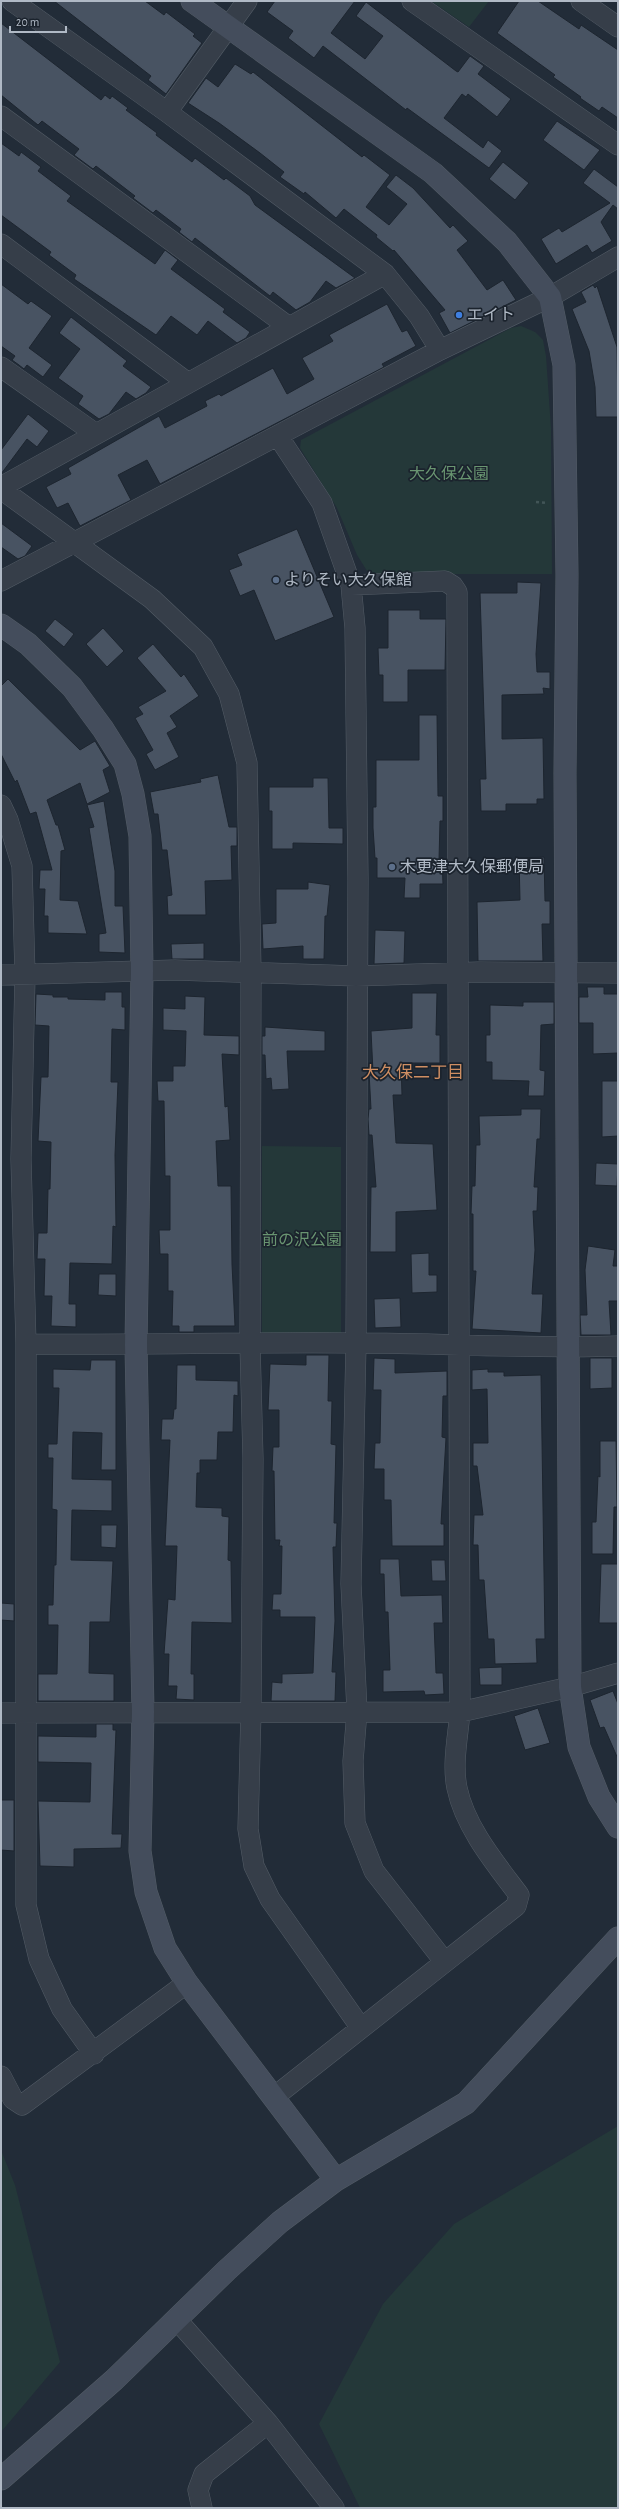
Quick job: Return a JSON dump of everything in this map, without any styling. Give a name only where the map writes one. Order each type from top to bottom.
[{"type":"street","points":[[12,1],[166,112],[385,274],[419,316],[440,350]]},
{"type":"street","points":[[192,1],[433,173],[507,242],[550,297],[564,365],[568,972],[570,1687],[579,1747],[599,1797],[618,1827]]},
{"type":"street","points":[[166,112],[247,1]]},
{"type":"street","points":[[412,1],[618,145]]},
{"type":"street","points":[[581,1],[618,27]]},
{"type":"street","points":[[1,116],[289,327]]},
{"type":"street","points":[[1,244],[188,383]]},
{"type":"street","points":[[1,581],[440,350],[550,297],[618,257]]},
{"type":"street","points":[[361,2028],[270,1899],[254,1866],[248,1829],[252,1711],[253,1459],[250,1344],[251,972],[247,763],[229,694],[203,647],[152,599],[1,488],[385,274]]},
{"type":"street","points":[[1,367],[96,434]]},
{"type":"street","points":[[278,436],[322,503],[351,585],[355,628],[358,879],[356,976],[356,1343],[351,1584],[357,1711],[353,1761],[355,1823],[374,1871],[444,1961]]},
{"type":"street","points":[[274,2097],[444,1961],[516,1906],[519,1895],[496,1864],[464,1811],[457,1786],[456,1754],[460,1712],[457,592],[453,586],[446,581],[351,585]]},
{"type":"street","points":[[1,625],[28,644],[72,687],[103,729],[125,764],[133,794],[140,836],[142,971],[136,1345],[143,1712],[140,1851],[146,1892],[165,1948],[187,1983],[336,2180]]},
{"type":"street","points":[[1,805],[7,838],[22,866],[25,975],[21,1159],[26,1344],[26,1905],[39,1959],[62,2009],[94,2054]]},
{"type":"street","points":[[1,975],[142,971],[251,972],[356,976],[458,972],[618,973]]},
{"type":"street","points":[[26,1344],[136,1345],[356,1343],[568,1348],[618,1346]]},
{"type":"street","points":[[1,1714],[252,1711],[460,1712],[570,1687],[618,1673]]},
{"type":"street","points":[[1,2479],[114,2380],[227,2270],[280,2222],[336,2180],[466,2103],[618,1938]]},
{"type":"street","points":[[1,2076],[13,2099],[22,2105],[94,2054],[187,1983]]},
{"type":"street","points":[[177,2320],[268,2423],[334,2508]]},
{"type":"street","points":[[202,2508],[198,2490],[204,2474],[268,2423]]},
{"type":"green space","points":[[431,1],[489,1],[469,27]]},
{"type":"green space","name":"大久保公園","points":[[521,326],[535,332],[543,340],[546,356],[551,428],[552,574],[369,574],[357,555],[337,508],[300,448],[301,440],[511,328]]},
{"type":"green space","name":"前の沢公園","points":[[262,1146],[341,1147],[341,1333],[262,1333]]},
{"type":"green space","points":[[618,2126],[618,2508],[360,2508],[319,2424],[383,2304],[454,2224]]},
{"type":"green space","points":[[1,2150],[15,2185],[60,2362],[1,2432]]},
{"type":"building","points":[[54,1],[145,1],[164,15],[166,12],[195,34],[193,36],[202,43],[166,94],[148,80],[151,76]]},
{"type":"building","points":[[275,1],[355,1],[331,33],[365,59],[383,36],[356,16],[366,2],[456,71],[458,72],[470,56],[484,66],[478,74],[511,99],[497,117],[468,94],[466,97],[462,94],[444,118],[483,148],[488,140],[502,151],[489,168],[407,108],[406,110],[323,46],[314,58],[288,38],[293,31],[267,12]]},
{"type":"building","points":[[519,1],[538,1],[579,29],[581,25],[618,50],[618,118],[602,107],[599,111],[580,98],[581,97],[553,77],[555,75],[497,33]]},
{"type":"building","points":[[1,23],[101,100],[105,95],[110,99],[112,96],[128,108],[126,110],[157,133],[156,135],[192,162],[195,158],[224,180],[226,178],[250,196],[255,205],[355,278],[336,288],[326,281],[310,302],[296,310],[273,292],[270,296],[195,238],[192,242],[179,232],[181,229],[156,210],[153,213],[133,198],[135,196],[96,166],[93,169],[74,155],[79,149],[42,121],[38,125],[1,95]]},
{"type":"building","points":[[235,64],[251,74],[253,72],[362,157],[364,155],[390,175],[366,207],[389,225],[407,204],[386,187],[396,175],[413,188],[450,228],[453,225],[468,241],[457,250],[487,290],[503,280],[516,300],[450,333],[439,313],[445,310],[394,250],[393,251],[376,237],[377,235],[344,209],[336,218],[305,192],[304,194],[280,177],[284,172],[260,153],[219,123],[188,103],[206,78],[218,87]]},
{"type":"building","points":[[557,121],[600,150],[584,170],[543,140]]},
{"type":"building","points":[[1,143],[19,156],[21,152],[41,167],[38,171],[71,196],[67,201],[155,264],[165,250],[178,260],[171,269],[225,309],[223,312],[250,332],[246,338],[237,343],[208,321],[197,335],[171,316],[156,335],[74,279],[76,275],[49,255],[51,252],[1,215]]},
{"type":"building","points":[[503,162],[529,183],[515,200],[489,179]]},
{"type":"building","points":[[594,169],[618,187],[618,209],[613,205],[601,222],[612,241],[592,253],[587,245],[556,264],[541,239],[559,228],[562,232],[610,203],[583,183]]},
{"type":"building","points":[[1,284],[28,304],[31,301],[52,316],[29,348],[52,365],[43,377],[27,365],[24,369],[12,360],[15,356],[1,346]]},
{"type":"building","points":[[593,285],[595,288],[597,286],[617,347],[618,417],[596,417],[595,387],[589,351],[572,309],[586,302],[581,292]]},
{"type":"building","points":[[387,304],[402,332],[407,330],[416,346],[382,364],[384,367],[160,484],[147,460],[118,475],[131,500],[80,526],[68,503],[57,508],[46,487],[71,474],[68,468],[159,416],[165,428],[207,406],[205,401],[219,394],[221,396],[273,368],[287,394],[314,379],[302,358],[333,341],[329,335]]},
{"type":"building","points":[[71,317],[127,361],[123,366],[151,387],[146,393],[136,399],[126,392],[109,414],[99,419],[78,404],[83,396],[58,378],[80,349],[59,333]]},
{"type":"building","points":[[28,414],[49,431],[37,447],[27,439],[1,474],[1,450]]},
{"type":"building","points":[[1,523],[32,546],[25,556],[18,559],[1,547]]},
{"type":"building","name":"よりそい大久保館","points":[[297,529],[334,617],[275,641],[254,590],[240,596],[229,570],[242,565],[237,554]]},
{"type":"building","points":[[517,582],[541,583],[536,654],[537,672],[550,672],[550,689],[543,688],[544,694],[502,695],[502,739],[543,738],[544,799],[537,799],[537,804],[506,804],[506,811],[481,811],[480,779],[486,779],[480,593],[517,593]]},
{"type":"building","points":[[388,610],[420,610],[420,619],[446,619],[445,670],[408,670],[408,702],[383,702],[383,675],[379,675],[378,648],[388,648]]},
{"type":"building","points":[[55,619],[74,634],[64,647],[45,631]]},
{"type":"building","points":[[103,628],[124,651],[107,667],[86,644]]},
{"type":"building","points":[[153,644],[181,677],[184,674],[199,696],[170,716],[177,727],[167,733],[179,757],[155,770],[146,754],[153,750],[135,718],[143,714],[138,707],[166,691],[137,658]]},
{"type":"building","points":[[8,679],[80,750],[95,741],[110,766],[103,770],[110,792],[87,804],[80,783],[47,800],[56,825],[58,825],[65,850],[61,851],[60,900],[78,901],[87,934],[48,933],[48,916],[44,916],[45,889],[39,889],[40,870],[52,870],[36,812],[30,814],[17,780],[15,782],[1,754],[1,686]]},
{"type":"building","points":[[419,715],[437,715],[438,796],[443,796],[443,821],[440,821],[439,860],[442,860],[443,884],[420,884],[420,898],[404,898],[405,878],[377,878],[377,858],[375,858],[373,828],[373,807],[376,807],[376,760],[419,760]]},
{"type":"building","points":[[218,775],[229,827],[237,827],[237,846],[231,846],[232,880],[205,881],[206,915],[168,915],[167,896],[172,895],[167,850],[162,850],[158,814],[154,814],[150,792],[201,782],[200,779]]},
{"type":"building","points":[[313,778],[328,778],[329,828],[343,828],[343,844],[293,843],[293,849],[272,849],[272,811],[269,811],[269,787],[313,787]]},
{"type":"building","points":[[104,801],[115,871],[115,906],[123,906],[125,953],[99,952],[99,934],[106,933],[89,828],[94,827],[87,805]]},
{"type":"building","points":[[544,857],[545,901],[550,901],[550,924],[542,924],[543,961],[478,961],[477,902],[520,900],[519,858]]},
{"type":"building","points":[[308,882],[330,885],[327,916],[325,916],[324,959],[303,959],[303,946],[263,949],[262,924],[276,923],[276,889],[308,889]]},
{"type":"building","points":[[375,930],[405,931],[404,963],[374,964]]},
{"type":"building","points":[[204,943],[204,959],[172,959],[171,944]]},
{"type":"building","points":[[587,987],[604,987],[604,994],[618,994],[618,1053],[593,1054],[593,1023],[579,1023],[579,997],[588,997]]},
{"type":"building","points":[[105,992],[122,992],[122,1007],[125,1007],[125,1030],[112,1029],[111,1082],[118,1082],[115,1155],[116,1227],[113,1226],[112,1264],[70,1263],[69,1304],[76,1304],[76,1327],[51,1326],[52,1296],[44,1296],[45,1259],[37,1259],[38,1233],[47,1233],[48,1189],[50,1189],[51,1142],[38,1141],[41,1077],[48,1077],[49,1026],[35,1025],[36,994],[53,995],[53,997],[68,997],[68,999],[105,1000]]},
{"type":"building","points":[[412,993],[437,993],[436,1035],[440,1035],[440,1063],[401,1063],[402,1095],[393,1095],[396,1143],[433,1144],[437,1210],[396,1212],[396,1252],[370,1252],[371,1187],[376,1187],[372,1135],[369,1135],[368,1119],[369,1109],[371,1109],[369,1072],[373,1072],[371,1031],[412,1028]]},
{"type":"building","points":[[185,996],[205,997],[204,1035],[239,1036],[239,1055],[222,1054],[225,1107],[228,1106],[230,1140],[216,1141],[218,1186],[231,1186],[232,1264],[235,1326],[194,1326],[194,1332],[179,1332],[179,1326],[172,1326],[173,1291],[168,1291],[168,1254],[160,1254],[159,1230],[170,1230],[170,1176],[165,1176],[164,1101],[158,1101],[157,1081],[173,1081],[173,1066],[185,1066],[186,1031],[163,1030],[163,1008],[185,1009]]},
{"type":"building","points":[[523,1002],[554,1002],[554,1024],[541,1025],[540,1070],[545,1071],[544,1096],[528,1096],[529,1081],[492,1080],[492,1062],[486,1062],[486,1035],[490,1035],[490,1005],[523,1006]]},
{"type":"building","points":[[265,1027],[325,1031],[325,1051],[287,1051],[289,1089],[272,1090],[271,1078],[266,1079],[265,1055],[262,1055],[262,1036],[265,1036]]},
{"type":"building","points":[[602,1081],[618,1081],[618,1136],[602,1137]]},
{"type":"building","points":[[521,1109],[541,1109],[540,1139],[537,1139],[534,1187],[538,1187],[537,1211],[533,1211],[535,1250],[532,1294],[543,1294],[541,1333],[472,1329],[476,1271],[473,1271],[473,1214],[471,1214],[472,1186],[475,1186],[476,1145],[480,1145],[479,1116],[521,1115]]},
{"type":"building","points":[[596,1163],[618,1164],[617,1186],[595,1185]]},
{"type":"building","points":[[588,1246],[615,1250],[613,1266],[618,1266],[618,1301],[609,1301],[611,1335],[581,1335],[580,1315],[587,1315],[585,1270]]},
{"type":"building","points":[[429,1253],[429,1275],[437,1275],[437,1292],[412,1293],[411,1254]]},
{"type":"building","points":[[99,1274],[116,1274],[116,1296],[98,1295]]},
{"type":"building","points":[[400,1298],[401,1327],[375,1328],[374,1299]]},
{"type":"building","points":[[306,1355],[329,1355],[328,1401],[332,1401],[331,1444],[336,1445],[334,1523],[337,1523],[336,1547],[333,1547],[335,1621],[332,1672],[336,1672],[335,1701],[271,1701],[272,1682],[282,1683],[282,1674],[313,1673],[315,1617],[280,1617],[280,1610],[272,1610],[273,1594],[281,1594],[282,1546],[279,1546],[280,1540],[275,1540],[274,1471],[272,1471],[273,1447],[279,1447],[279,1410],[268,1410],[270,1364],[306,1365]]},
{"type":"building","points":[[374,1358],[395,1359],[395,1373],[447,1371],[447,1396],[443,1396],[442,1437],[446,1438],[441,1524],[444,1524],[444,1546],[392,1546],[391,1500],[384,1500],[384,1469],[374,1469],[375,1443],[380,1443],[381,1390],[373,1390]]},
{"type":"building","points":[[590,1358],[612,1358],[612,1388],[590,1389]]},
{"type":"building","points":[[91,1360],[116,1360],[116,1470],[101,1470],[102,1433],[73,1432],[72,1479],[112,1480],[112,1511],[72,1510],[71,1560],[113,1561],[110,1622],[90,1622],[89,1673],[114,1674],[114,1701],[38,1701],[38,1674],[57,1674],[58,1625],[48,1625],[48,1605],[53,1605],[54,1565],[56,1565],[57,1510],[52,1509],[53,1458],[48,1458],[48,1444],[57,1444],[59,1388],[53,1388],[53,1369],[90,1370]]},
{"type":"building","points":[[177,1365],[196,1365],[196,1380],[238,1381],[238,1396],[234,1395],[233,1432],[218,1432],[217,1460],[200,1460],[200,1473],[197,1473],[196,1507],[222,1508],[222,1516],[229,1517],[228,1560],[231,1561],[232,1623],[192,1622],[191,1674],[194,1674],[194,1700],[176,1699],[177,1686],[168,1686],[169,1654],[164,1654],[168,1599],[175,1600],[177,1546],[165,1546],[170,1440],[161,1440],[162,1419],[173,1419],[174,1409],[176,1409]]},
{"type":"building","points":[[488,1369],[488,1372],[504,1372],[504,1376],[541,1375],[545,1639],[536,1639],[537,1663],[495,1664],[494,1639],[488,1639],[484,1580],[479,1580],[478,1545],[473,1545],[474,1515],[483,1515],[477,1466],[473,1466],[473,1443],[488,1443],[487,1389],[472,1390],[472,1370]]},
{"type":"building","points":[[600,1441],[616,1441],[617,1507],[614,1507],[613,1554],[592,1554],[592,1522],[596,1522],[598,1476],[600,1477]]},
{"type":"building","points":[[101,1525],[117,1525],[116,1548],[101,1547]]},
{"type":"building","points":[[380,1559],[399,1559],[401,1596],[442,1595],[443,1623],[434,1623],[436,1673],[443,1673],[444,1694],[425,1695],[424,1691],[383,1692],[383,1670],[390,1670],[388,1612],[385,1612],[384,1574],[380,1574]]},
{"type":"building","points":[[431,1560],[445,1560],[446,1581],[432,1581]]},
{"type":"building","points":[[601,1564],[618,1564],[618,1623],[599,1623]]},
{"type":"building","points":[[1,1603],[14,1604],[14,1621],[1,1620]]},
{"type":"building","points":[[502,1667],[502,1685],[480,1685],[479,1668]]},
{"type":"building","points":[[613,1691],[618,1704],[618,1759],[604,1727],[600,1728],[590,1700]]},
{"type":"building","points":[[538,1708],[550,1743],[525,1750],[514,1716]]},
{"type":"building","points":[[96,1724],[113,1724],[113,1730],[116,1730],[112,1834],[122,1834],[121,1848],[74,1849],[74,1867],[40,1866],[38,1801],[90,1802],[91,1763],[38,1762],[38,1736],[96,1737]]},
{"type":"building","points":[[1,1800],[14,1800],[14,1851],[1,1850]]},
{"type":"place","name":"エイト","points":[[459,315]]},
{"type":"place","name":"よりそい大久保館","points":[[276,580]]},
{"type":"place","name":"木更津大久保郵便局","points":[[392,867]]},
{"type":"district","name":"大久保二丁目","points":[[413,1072]]}]
